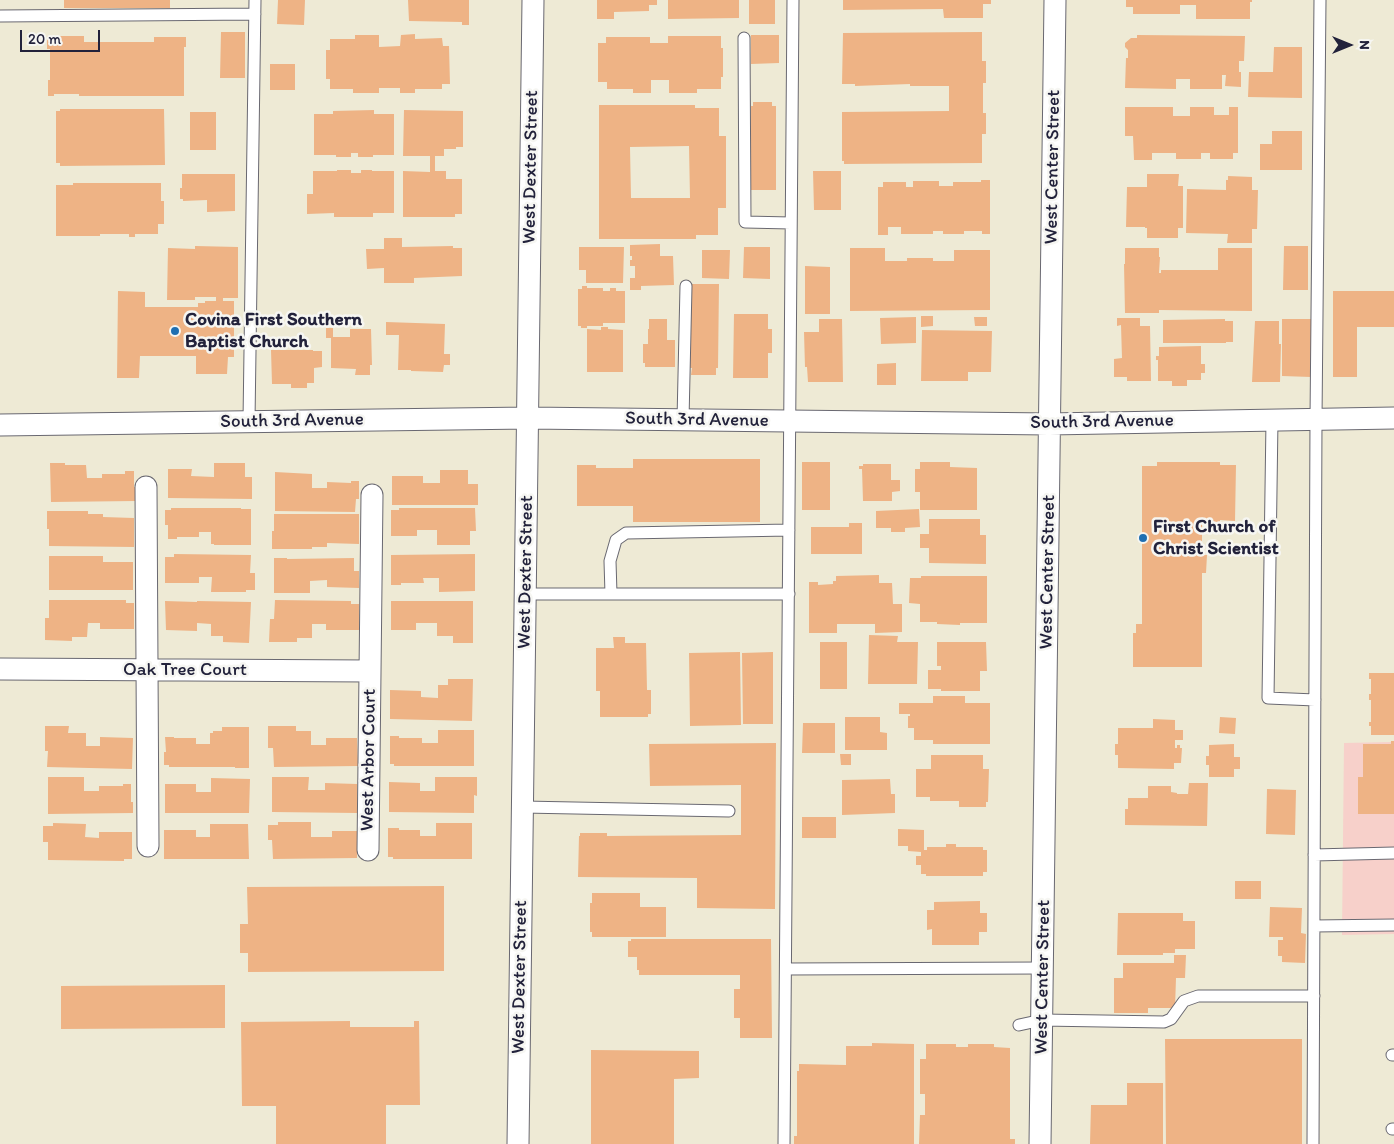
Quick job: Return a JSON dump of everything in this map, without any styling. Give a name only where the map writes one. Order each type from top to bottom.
[{"type":"street","name":"West Dexter Street","points":[[518,1144],[533,0]]},
{"type":"street","name":"West Center Street","points":[[1040,1144],[1055,0]]},
{"type":"street","name":"South 3rd Avenue","points":[[0,425],[528,418],[1049,424],[1394,418]]},
{"type":"street","points":[[146,487],[148,846]]},
{"type":"street","name":"West Arbor Court","points":[[368,850],[372,495]]},
{"type":"street","name":"Oak Tree Court","points":[[0,669],[370,671]]},
{"type":"lane","points":[[248,421],[255,0]]},
{"type":"lane","points":[[784,1144],[793,0]]},
{"type":"lane","points":[[1313,1144],[1320,0]]},
{"type":"lane","points":[[0,16],[255,14]]},
{"type":"lane","points":[[744,38],[745,222],[792,223]]},
{"type":"lane","points":[[683,420],[686,286]]},
{"type":"lane","points":[[1272,420],[1268,698],[1315,700]]},
{"type":"lane","points":[[611,594],[610,561],[616,540],[626,533],[789,530]]},
{"type":"lane","points":[[526,594],[789,594]]},
{"type":"lane","points":[[523,807],[729,810]]},
{"type":"lane","points":[[1314,855],[1394,854]]},
{"type":"lane","points":[[1314,926],[1394,924]]},
{"type":"lane","points":[[786,969],[1043,968]]},
{"type":"lane","points":[[1019,1025],[1042,1020],[1164,1022],[1171,1019],[1184,1001],[1198,996],[1314,996]]},
{"type":"shaded area","points":[[1394,742],[1394,934],[1342,935],[1344,743]]},
{"type":"building","points":[[64,0],[170,0],[170,8],[64,8]]},
{"type":"building","points":[[278,0],[305,0],[304,25],[277,24]]},
{"type":"building","points":[[408,0],[469,0],[469,25],[462,25],[462,22],[409,21]]},
{"type":"building","points":[[597,0],[657,0],[657,5],[649,5],[649,11],[614,12],[614,19],[597,19]]},
{"type":"building","points":[[668,0],[739,0],[739,18],[668,19]]},
{"type":"building","points":[[749,0],[775,0],[775,24],[749,24]]},
{"type":"building","points":[[843,0],[991,0],[991,4],[983,4],[983,18],[944,18],[943,9],[843,10]]},
{"type":"building","points":[[1126,0],[1252,0],[1252,2],[1250,2],[1250,19],[1196,19],[1196,5],[1180,5],[1180,14],[1133,14],[1133,7],[1126,7]]},
{"type":"building","points":[[221,32],[245,32],[245,78],[220,78]]},
{"type":"building","points":[[982,32],[982,61],[986,61],[986,83],[983,83],[983,113],[986,113],[986,134],[982,134],[982,163],[844,164],[844,161],[842,161],[842,112],[949,111],[949,86],[910,86],[910,84],[855,86],[855,84],[842,84],[843,33]]},
{"type":"building","points":[[415,34],[415,39],[442,38],[443,46],[449,46],[450,84],[442,84],[442,89],[415,89],[415,93],[400,93],[400,88],[379,88],[379,93],[353,93],[353,89],[330,89],[330,79],[326,79],[326,50],[330,50],[330,39],[355,39],[355,35],[379,35],[379,47],[400,46],[401,35]]},
{"type":"building","points":[[751,35],[779,35],[779,63],[751,64]]},
{"type":"building","points":[[1137,35],[1245,36],[1244,61],[1239,61],[1241,87],[1225,86],[1226,75],[1222,75],[1222,89],[1190,89],[1190,79],[1176,79],[1176,89],[1125,88],[1128,50],[1125,47],[1125,43],[1131,38],[1137,38]]},
{"type":"building","points":[[47,36],[84,36],[84,42],[154,42],[154,37],[186,37],[186,47],[184,47],[184,96],[79,96],[79,94],[54,94],[54,96],[48,96],[50,49],[47,49]]},
{"type":"building","points":[[668,36],[721,36],[723,77],[721,77],[721,89],[697,89],[697,93],[669,93],[669,80],[651,80],[651,93],[633,93],[633,89],[607,89],[607,82],[598,82],[598,43],[606,43],[606,37],[650,37],[650,43],[668,43]]},
{"type":"building","points":[[1274,47],[1302,47],[1302,98],[1248,97],[1249,72],[1273,72]]},
{"type":"building","points":[[270,64],[295,64],[295,90],[270,90]]},
{"type":"building","points":[[753,102],[772,102],[772,106],[776,106],[776,190],[751,190],[751,106],[753,106]]},
{"type":"building","points":[[599,105],[695,105],[695,108],[719,108],[719,136],[726,136],[726,208],[718,208],[718,235],[696,235],[696,239],[599,239]],"holes":[[[689,146],[690,198],[631,198],[630,147]]]},
{"type":"building","points":[[1125,107],[1173,107],[1173,116],[1190,116],[1190,107],[1214,107],[1214,115],[1229,115],[1229,107],[1238,107],[1238,153],[1233,153],[1233,159],[1210,159],[1210,153],[1201,153],[1201,159],[1176,159],[1176,153],[1152,153],[1152,160],[1134,160],[1133,136],[1125,136]]},
{"type":"building","points":[[60,109],[164,109],[165,165],[60,166],[60,163],[56,163],[56,111],[60,111]]},
{"type":"building","points":[[374,110],[374,114],[394,114],[394,155],[358,157],[358,153],[351,153],[351,157],[336,157],[336,155],[314,155],[314,114],[333,114],[333,111]]},
{"type":"building","points":[[404,110],[463,111],[463,147],[444,149],[444,156],[435,156],[435,171],[446,171],[446,179],[462,179],[462,214],[455,214],[455,217],[403,217],[403,171],[430,172],[430,156],[403,156]]},
{"type":"building","points":[[190,112],[216,112],[216,150],[190,150]]},
{"type":"building","points":[[1272,131],[1302,131],[1302,170],[1260,170],[1260,144],[1272,144]]},
{"type":"building","points":[[351,170],[351,173],[361,173],[361,170],[394,171],[394,213],[373,213],[373,217],[334,217],[334,213],[307,214],[307,194],[313,194],[313,171]]},
{"type":"building","points":[[813,171],[841,171],[841,210],[814,210]]},
{"type":"building","points":[[182,174],[235,174],[235,211],[207,212],[207,200],[183,201],[183,199],[180,199]]},
{"type":"building","points":[[1147,174],[1179,174],[1178,186],[1183,186],[1183,228],[1178,228],[1178,238],[1147,238],[1147,228],[1126,227],[1127,187],[1147,187]]},
{"type":"building","points":[[1228,176],[1252,177],[1252,190],[1258,190],[1257,229],[1252,229],[1252,243],[1227,243],[1228,234],[1186,233],[1187,189],[1226,190]]},
{"type":"building","points":[[981,180],[990,180],[990,234],[982,234],[982,231],[964,231],[964,234],[943,234],[943,231],[933,231],[933,234],[901,234],[901,227],[888,227],[888,235],[878,235],[878,187],[883,187],[883,182],[906,182],[906,187],[913,187],[913,181],[939,181],[939,186],[953,186],[953,182],[981,182]]},
{"type":"building","points":[[73,183],[161,183],[161,201],[164,201],[164,224],[158,224],[158,234],[135,234],[135,237],[129,237],[129,234],[56,236],[56,185],[73,185]]},
{"type":"building","points":[[384,238],[402,238],[402,247],[453,246],[453,248],[462,248],[462,276],[414,278],[414,283],[384,283],[384,268],[367,269],[366,249],[384,249]]},
{"type":"building","points":[[660,244],[660,256],[673,256],[674,285],[641,286],[641,290],[630,290],[630,278],[635,278],[635,266],[630,266],[632,256],[630,256],[630,245]]},
{"type":"building","name":"Covina First Southern Baptist Church","points":[[195,246],[238,247],[238,298],[223,298],[223,301],[234,301],[234,357],[228,357],[227,374],[196,374],[196,356],[140,356],[139,378],[117,378],[118,291],[145,292],[145,307],[198,307],[198,303],[216,301],[216,297],[195,297],[195,300],[167,300],[168,248],[195,249]]},
{"type":"building","points":[[1284,246],[1308,246],[1308,290],[1283,290]]},
{"type":"building","points":[[579,247],[624,247],[623,283],[586,283],[586,270],[579,270]]},
{"type":"building","points":[[744,247],[770,247],[770,279],[743,278]]},
{"type":"building","points":[[850,248],[885,248],[885,261],[907,261],[907,258],[933,258],[933,261],[954,261],[954,250],[990,250],[990,310],[850,311]]},
{"type":"building","points":[[1125,248],[1159,248],[1159,273],[1161,273],[1161,270],[1218,270],[1218,248],[1252,248],[1252,311],[1159,310],[1159,313],[1125,313]]},
{"type":"building","points":[[702,250],[730,250],[729,279],[702,278]]},
{"type":"building","points":[[805,266],[830,267],[830,314],[805,314]]},
{"type":"building","points":[[690,284],[719,284],[718,368],[716,368],[716,375],[691,375],[692,368],[689,368]]},
{"type":"building","points":[[582,286],[587,286],[587,288],[603,288],[603,291],[610,291],[610,288],[616,288],[616,291],[625,291],[625,323],[603,323],[603,326],[587,326],[587,328],[578,326],[578,289],[582,289]]},
{"type":"building","points":[[1333,291],[1394,291],[1394,327],[1357,327],[1357,377],[1333,377]]},
{"type":"building","points":[[734,314],[768,314],[768,329],[772,329],[772,353],[768,353],[768,378],[733,378]]},
{"type":"building","points":[[921,316],[933,316],[933,326],[921,327]]},
{"type":"building","points":[[916,317],[916,343],[881,344],[880,318]]},
{"type":"building","points":[[974,317],[987,317],[987,326],[975,326]]},
{"type":"building","points":[[1117,318],[1140,318],[1140,326],[1150,326],[1151,381],[1127,381],[1127,377],[1114,377],[1114,359],[1122,358],[1121,325],[1117,326]]},
{"type":"building","points":[[649,319],[667,319],[667,340],[675,340],[675,367],[645,367],[645,363],[643,363],[643,344],[648,344]]},
{"type":"building","points":[[819,319],[842,319],[843,382],[808,382],[807,367],[805,367],[804,332],[819,332]]},
{"type":"building","points":[[1225,319],[1225,321],[1233,321],[1233,342],[1163,343],[1163,320]]},
{"type":"building","points":[[1282,319],[1312,319],[1311,377],[1282,376]]},
{"type":"building","points":[[1255,321],[1279,321],[1279,344],[1281,344],[1280,382],[1252,382]]},
{"type":"building","points":[[386,322],[445,324],[444,354],[450,354],[450,365],[444,365],[443,372],[398,370],[399,335],[386,335]]},
{"type":"building","points":[[601,327],[623,330],[623,372],[587,372],[587,329],[601,330]]},
{"type":"building","points":[[326,328],[333,328],[333,337],[350,337],[350,329],[371,329],[372,365],[370,365],[370,375],[355,375],[356,369],[331,368],[331,338],[326,338]]},
{"type":"building","points":[[922,330],[992,331],[991,372],[968,372],[968,381],[921,381]]},
{"type":"building","points":[[1201,346],[1201,364],[1205,364],[1205,373],[1201,373],[1201,380],[1187,380],[1187,386],[1172,386],[1172,381],[1158,381],[1158,360],[1156,360],[1156,356],[1159,356],[1159,347]]},
{"type":"building","points":[[271,350],[322,351],[322,367],[314,368],[314,383],[307,383],[307,388],[291,388],[291,384],[272,384]]},
{"type":"building","points":[[896,363],[896,385],[877,385],[877,364]]},
{"type":"building","points":[[633,459],[760,459],[760,522],[633,522],[633,506],[577,506],[577,465],[596,465],[596,468],[633,468]]},
{"type":"building","points":[[802,462],[830,462],[830,510],[802,510]]},
{"type":"building","points":[[920,462],[950,462],[950,467],[977,468],[977,510],[920,510],[920,492],[915,492],[915,469],[920,469]]},
{"type":"building","points":[[1157,462],[1220,462],[1220,465],[1236,465],[1235,521],[1202,522],[1202,555],[1207,555],[1206,573],[1202,573],[1202,667],[1133,667],[1133,633],[1136,633],[1136,624],[1142,624],[1142,466],[1157,466]]},
{"type":"building","points":[[50,463],[86,465],[87,478],[102,478],[102,474],[125,474],[125,471],[134,471],[136,501],[51,502]]},
{"type":"building","points":[[214,463],[245,463],[245,477],[252,477],[252,499],[168,498],[168,469],[192,469],[191,476],[214,477]]},
{"type":"building","points":[[863,464],[891,464],[891,480],[900,480],[900,491],[892,492],[892,501],[863,501],[862,469],[859,469],[859,466],[863,466]]},
{"type":"building","points":[[440,470],[468,470],[468,484],[478,484],[478,505],[392,505],[392,476],[423,476],[423,483],[440,483]]},
{"type":"building","points":[[275,472],[312,474],[312,488],[327,488],[327,482],[351,483],[351,481],[359,481],[359,499],[356,499],[355,512],[275,511]]},
{"type":"building","points":[[171,508],[251,509],[251,545],[214,545],[211,544],[211,532],[199,532],[199,537],[168,539],[168,525],[165,525],[165,510],[171,510]]},
{"type":"building","points":[[399,508],[475,508],[476,531],[470,531],[470,545],[437,545],[437,530],[417,530],[417,536],[391,536],[391,510],[399,510]]},
{"type":"building","points":[[919,509],[920,527],[905,528],[905,532],[891,532],[891,528],[876,528],[876,511]]},
{"type":"building","points":[[47,511],[88,511],[88,514],[103,514],[103,517],[134,518],[134,547],[49,546]]},
{"type":"building","points":[[274,514],[359,514],[359,544],[327,543],[327,547],[312,547],[312,549],[272,549]]},
{"type":"building","points":[[929,519],[980,519],[980,535],[986,535],[986,564],[929,563],[929,548],[920,548],[920,534],[929,534]]},
{"type":"building","points":[[849,523],[862,523],[862,554],[811,554],[811,527],[849,527]]},
{"type":"building","points":[[174,554],[251,555],[250,573],[255,573],[255,590],[246,590],[246,592],[211,592],[212,577],[199,577],[199,583],[165,583],[165,557],[174,557]]},
{"type":"building","points":[[475,554],[475,591],[439,592],[439,578],[423,578],[424,583],[391,585],[391,555]]},
{"type":"building","points":[[49,556],[103,556],[103,562],[133,562],[133,590],[49,590]]},
{"type":"building","points":[[274,558],[354,558],[354,571],[359,571],[359,588],[327,587],[327,580],[310,581],[310,593],[274,593]]},
{"type":"building","points":[[879,575],[879,583],[892,583],[893,604],[902,604],[902,632],[875,633],[875,624],[837,624],[837,633],[809,633],[809,582],[818,582],[818,585],[833,584],[833,581],[836,581],[836,576]]},
{"type":"building","points":[[921,576],[987,576],[987,623],[960,623],[960,625],[920,622],[920,604],[909,603],[910,578],[921,578]]},
{"type":"building","points":[[49,600],[126,600],[126,603],[134,603],[134,629],[100,629],[100,623],[88,623],[87,637],[72,637],[72,641],[45,640],[45,618],[49,618]]},
{"type":"building","points":[[275,600],[351,601],[351,604],[359,604],[359,630],[326,630],[326,624],[312,624],[312,638],[297,638],[297,642],[269,642],[270,619],[274,619]]},
{"type":"building","points":[[165,601],[251,602],[249,643],[223,642],[223,636],[211,636],[211,624],[197,623],[197,631],[166,630]]},
{"type":"building","points":[[391,601],[473,601],[473,643],[453,643],[453,636],[437,636],[437,623],[416,623],[416,630],[391,630]]},
{"type":"building","points":[[869,635],[898,636],[897,642],[918,642],[917,684],[868,684]]},
{"type":"building","points":[[613,637],[625,637],[625,643],[646,643],[647,690],[651,690],[651,714],[648,714],[648,717],[600,717],[600,691],[596,691],[596,648],[614,648]]},
{"type":"building","points":[[820,642],[847,642],[847,689],[820,689]]},
{"type":"building","points":[[937,642],[986,642],[987,671],[980,671],[980,691],[928,689],[928,670],[941,670],[941,666],[937,666]]},
{"type":"building","points":[[740,652],[741,725],[690,726],[689,653]]},
{"type":"building","points":[[773,652],[773,724],[743,724],[742,653]]},
{"type":"building","points":[[1369,673],[1394,673],[1394,735],[1371,735],[1369,722],[1371,722],[1371,700],[1369,700],[1369,694],[1371,694],[1371,679],[1369,679]]},
{"type":"building","points":[[448,679],[473,679],[472,721],[390,719],[390,690],[421,691],[421,697],[438,698],[438,685],[448,685]]},
{"type":"building","points":[[933,696],[965,696],[965,703],[990,703],[990,744],[933,744],[933,740],[914,740],[914,728],[908,728],[908,716],[910,714],[899,714],[899,703],[933,703]]},
{"type":"building","points":[[845,717],[880,717],[880,732],[887,733],[887,750],[845,750]]},
{"type":"building","points":[[1220,717],[1236,718],[1235,734],[1219,733]]},
{"type":"building","points":[[1153,719],[1175,720],[1175,730],[1183,730],[1183,740],[1175,740],[1175,748],[1177,748],[1177,745],[1180,745],[1180,748],[1182,748],[1181,763],[1174,763],[1174,769],[1118,768],[1118,755],[1115,755],[1115,744],[1118,744],[1118,728],[1153,728]]},
{"type":"building","points":[[803,723],[835,723],[835,753],[802,753]]},
{"type":"building","points":[[45,726],[69,726],[68,733],[86,733],[86,746],[100,746],[100,737],[133,738],[132,769],[47,767],[48,751],[45,751]]},
{"type":"building","points":[[268,726],[296,726],[296,731],[311,731],[311,745],[326,745],[326,738],[357,738],[358,766],[274,767],[273,748],[268,748]]},
{"type":"building","points":[[222,727],[249,727],[249,768],[169,767],[169,765],[164,765],[164,752],[166,752],[165,737],[196,738],[196,744],[210,744],[210,733],[222,731]]},
{"type":"building","points":[[438,730],[474,730],[474,766],[394,766],[394,764],[390,764],[390,736],[422,738],[422,743],[438,743]]},
{"type":"building","points":[[1391,741],[1394,741],[1394,814],[1358,814],[1358,777],[1363,777],[1363,744],[1391,744]]},
{"type":"building","points":[[776,743],[775,909],[697,908],[697,878],[578,877],[580,833],[607,833],[607,836],[741,835],[741,785],[650,786],[649,744]]},
{"type":"building","points":[[1234,744],[1234,757],[1240,757],[1240,769],[1234,769],[1234,777],[1209,777],[1209,765],[1206,765],[1206,756],[1209,756],[1209,745]]},
{"type":"building","points":[[840,754],[851,754],[851,765],[841,765]]},
{"type":"building","points":[[931,755],[983,755],[983,769],[989,769],[988,802],[986,802],[986,807],[959,807],[959,801],[930,801],[930,797],[916,797],[916,769],[931,769]]},
{"type":"building","points":[[48,777],[84,777],[84,791],[99,791],[99,786],[131,784],[133,813],[48,814]]},
{"type":"building","points":[[272,777],[309,777],[308,790],[325,790],[325,783],[357,784],[357,813],[272,812]]},
{"type":"building","points":[[435,777],[477,777],[477,796],[474,795],[474,813],[389,812],[389,782],[420,783],[420,791],[435,791]]},
{"type":"building","points":[[211,778],[250,779],[249,813],[165,813],[165,784],[196,784],[196,792],[211,792]]},
{"type":"building","points":[[890,779],[891,794],[895,794],[895,813],[842,815],[842,780]]},
{"type":"building","points":[[1189,783],[1208,783],[1207,826],[1125,825],[1125,809],[1128,809],[1128,798],[1148,798],[1148,786],[1171,786],[1171,792],[1188,794]]},
{"type":"building","points":[[1267,789],[1296,790],[1295,835],[1266,834]]},
{"type":"building","points":[[802,817],[836,817],[836,838],[802,838]]},
{"type":"building","points":[[278,822],[311,822],[311,837],[332,837],[332,831],[357,831],[357,858],[273,859],[272,840],[268,840],[268,825],[278,825]]},
{"type":"building","points":[[53,823],[86,824],[85,837],[99,838],[99,832],[132,832],[132,859],[124,859],[124,861],[48,860],[48,842],[43,842],[43,826],[53,826]]},
{"type":"building","points":[[436,823],[472,823],[472,859],[393,859],[393,857],[388,857],[388,828],[420,830],[420,836],[436,836]]},
{"type":"building","points":[[210,824],[248,824],[249,859],[164,859],[164,830],[196,830],[196,837],[210,837]]},
{"type":"building","points":[[898,829],[924,830],[924,850],[927,850],[927,847],[946,847],[946,844],[956,844],[956,847],[983,847],[983,850],[987,850],[987,872],[983,872],[983,876],[926,876],[926,874],[921,874],[921,865],[916,865],[916,856],[921,856],[921,852],[908,851],[908,846],[898,846]]},
{"type":"building","points":[[1235,881],[1261,881],[1261,899],[1235,899]]},
{"type":"building","points":[[444,886],[444,971],[248,972],[248,953],[240,953],[240,924],[248,924],[247,887]]},
{"type":"building","points":[[592,893],[640,893],[640,907],[666,907],[666,937],[592,937],[592,932],[590,932],[590,903],[592,903]]},
{"type":"building","points":[[980,901],[980,913],[987,913],[987,932],[979,932],[979,945],[932,945],[932,929],[927,930],[927,910],[934,910],[934,902]]},
{"type":"building","points":[[1270,907],[1302,908],[1301,933],[1306,934],[1305,963],[1282,962],[1282,956],[1278,956],[1278,940],[1283,940],[1283,937],[1269,937]]},
{"type":"building","points":[[1118,913],[1183,913],[1183,921],[1195,921],[1195,949],[1175,949],[1175,953],[1163,953],[1163,955],[1117,955]]},
{"type":"building","points":[[631,939],[771,939],[772,1038],[740,1038],[740,1018],[734,1018],[734,989],[740,989],[740,975],[639,975],[637,957],[628,957],[628,941],[631,941]]},
{"type":"building","points":[[1174,955],[1186,955],[1185,978],[1176,978],[1175,1008],[1148,1008],[1148,1013],[1114,1013],[1114,978],[1123,978],[1123,963],[1174,963]]},
{"type":"building","points":[[225,985],[225,1028],[61,1029],[61,986]]},
{"type":"building","points":[[350,1021],[350,1027],[414,1027],[414,1021],[419,1021],[420,1105],[386,1105],[386,1144],[276,1144],[276,1106],[242,1106],[241,1022]]},
{"type":"building","points":[[1165,1039],[1302,1039],[1302,1144],[1166,1144]]},
{"type":"building","points":[[872,1043],[914,1044],[914,1144],[794,1144],[794,1136],[797,1136],[797,1071],[799,1071],[799,1064],[846,1065],[846,1046],[872,1046]]},
{"type":"building","points":[[926,1044],[956,1044],[956,1047],[968,1047],[968,1044],[994,1044],[994,1047],[1010,1048],[1010,1139],[1015,1139],[1015,1144],[919,1144],[920,1115],[925,1115],[925,1094],[920,1094],[920,1059],[926,1059]]},
{"type":"building","points":[[591,1050],[699,1051],[699,1078],[674,1079],[674,1144],[591,1144]]},
{"type":"building","points":[[1127,1083],[1163,1083],[1163,1144],[1090,1144],[1091,1105],[1127,1105]]},
{"type":"place","name":"Covina First Southern Baptist Church","points":[[175,331]]},
{"type":"place","name":"First Church of Christ Scientist","points":[[1143,538]]}]
